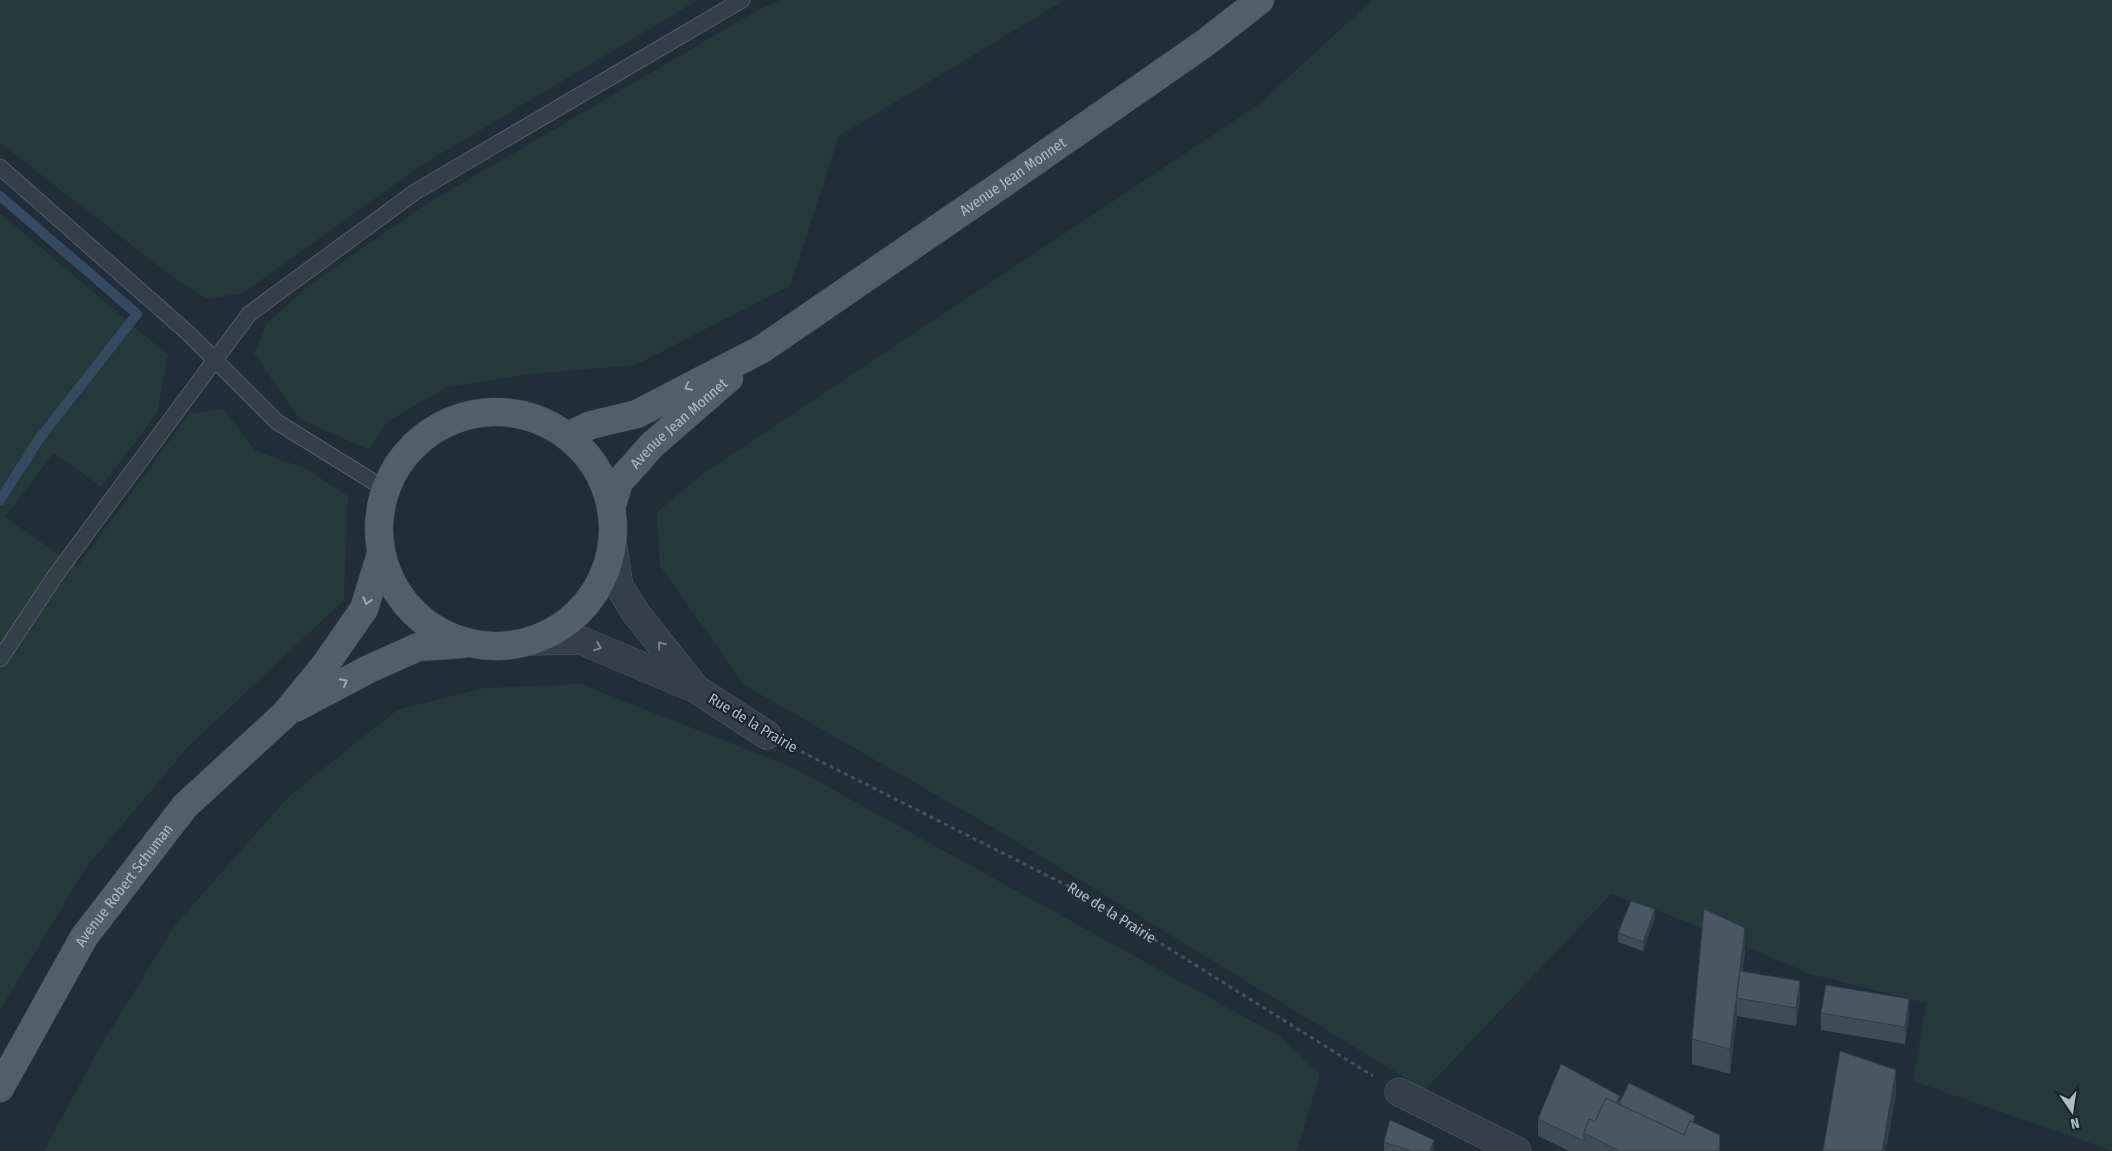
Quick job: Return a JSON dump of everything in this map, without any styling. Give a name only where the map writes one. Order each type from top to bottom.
[{"type":"main road","name":"Avenue Jean Monnet","points":[[611,508],[619,482],[652,446],[762,349],[1205,43],[1260,0]]},
{"type":"main road","name":"Avenue Jean Monnet","points":[[568,436],[591,425],[637,414],[762,349]]},
{"type":"main road","points":[[510,412],[541,420],[568,436],[590,459],[605,486],[611,508],[612,548],[604,578],[587,604],[563,626],[533,641],[500,646],[468,643],[437,632],[411,611],[392,584],[380,554],[378,521],[385,489],[400,461],[422,438],[448,422],[479,413],[510,412]]},
{"type":"main road","name":"Avenue Robert Schuman","points":[[0,1088],[84,937],[185,806],[285,714],[325,665],[364,610],[380,554]]},
{"type":"main road","name":"Avenue Robert Schuman","points":[[285,714],[369,669],[418,647],[468,643]]},
{"type":"street","name":"Rue de la Prairie","points":[[612,548],[618,586],[635,612],[696,689]]},
{"type":"street","name":"Rue de la Prairie","points":[[533,641],[580,640],[696,689],[767,734]]},
{"type":"street","points":[[1398,1092],[1518,1151]]},
{"type":"lane","points":[[0,659],[55,576],[249,314],[414,192],[742,0]]},
{"type":"lane","points":[[0,167],[189,334],[277,422],[385,489]]},
{"type":"path","name":"Rue de la Prairie","points":[[767,734],[1072,888],[1398,1092]]},
{"type":"green space","points":[[0,0],[698,0],[422,165],[243,293],[208,299],[179,282],[0,143]]},
{"type":"green space","points":[[780,0],[1065,0],[839,136],[790,286],[636,365],[532,374],[447,387],[387,422],[369,450],[300,419],[254,354],[267,323],[308,286],[423,206],[758,10]]},
{"type":"green space","points":[[1372,0],[2112,0],[2112,1151],[1913,1081],[1926,1003],[1810,974],[1682,920],[1611,894],[1425,1090],[999,831],[744,685],[660,566],[657,512],[705,472],[1258,105]]},
{"type":"green space","points":[[0,213],[168,355],[157,413],[101,487],[54,453],[5,517],[77,567],[189,414],[223,408],[256,451],[307,469],[348,496],[344,600],[187,748],[86,868],[0,1010]]},
{"type":"green space","points":[[581,684],[796,769],[1281,1037],[1320,1074],[1297,1151],[44,1151],[97,1052],[175,925],[289,796],[397,710],[483,688]]},
{"type":"building","points":[[1631,901],[1655,909],[1643,942],[1618,933]]},
{"type":"building","points":[[1704,909],[1745,928],[1730,1049],[1692,1039]]},
{"type":"building","points":[[1740,971],[1800,981],[1796,1008],[1737,998]]},
{"type":"building","points":[[1826,985],[1909,999],[1905,1027],[1821,1013]]},
{"type":"building","points":[[1840,1051],[1896,1070],[1882,1151],[1823,1151]]},
{"type":"building","points":[[1561,1064],[1620,1096],[1616,1103],[1606,1098],[1595,1122],[1589,1119],[1584,1133],[1584,1141],[1538,1119]]},
{"type":"building","points":[[1629,1083],[1695,1116],[1693,1122],[1690,1121],[1684,1135],[1619,1104]]},
{"type":"building","points":[[1606,1098],[1684,1135],[1690,1121],[1720,1135],[1719,1151],[1619,1151],[1584,1133],[1589,1119],[1595,1122]]},
{"type":"building","points":[[1390,1120],[1434,1140],[1430,1151],[1411,1151],[1384,1142]]},
{"type":"waterway","points":[[0,196],[137,314],[39,439],[0,500]]}]
